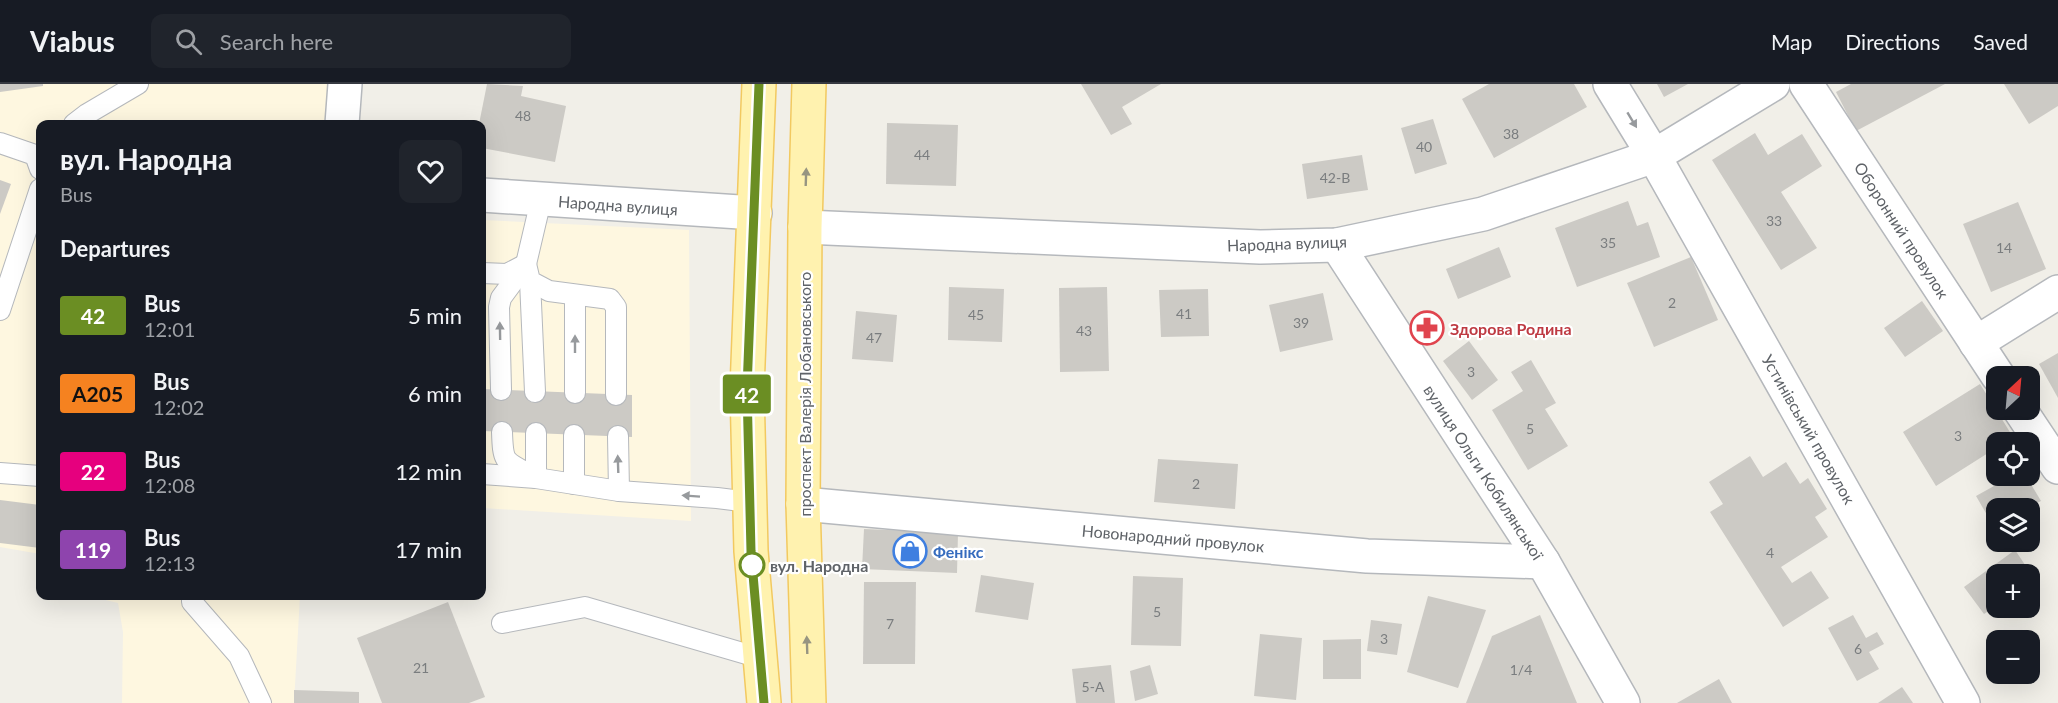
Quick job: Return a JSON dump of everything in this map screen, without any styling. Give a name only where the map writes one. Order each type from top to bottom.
[{"type":"main road","points":[[759,84],[747,389],[749,502],[764,703]]},
{"type":"main road","name":"проспект Валерія Лобановського","points":[[809,84],[805,227],[803,504],[809,703]]},
{"type":"street","points":[[342,120],[345,84]]},
{"type":"street","name":"Устинівський провулок","points":[[1610,84],[1654,156],[1963,703]]},
{"type":"street","name":"Народна вулиця","points":[[805,227],[1260,247],[1337,245],[1483,214],[1654,156],[1773,84]]},
{"type":"street","name":"Оборонний провулок","points":[[1806,84],[1991,366]]},
{"type":"street","name":"Народна вулиця","points":[[486,195],[755,213]]},
{"type":"street","name":"вулиця Ольги Кобилянської","points":[[1337,245],[1543,562],[1623,703]]},
{"type":"street","points":[[1976,343],[2058,292]]},
{"type":"street","points":[[2027,420],[2058,467]]},
{"type":"street","name":"Новонародний провулок","points":[[803,504],[1367,556],[1543,562]]},
{"type":"lane","points":[[79,120],[138,84]]},
{"type":"lane","points":[[0,143],[36,157]]},
{"type":"lane","points":[[535,392],[528,273],[542,200]]},
{"type":"lane","points":[[0,310],[36,201]]},
{"type":"lane","points":[[486,273],[528,273],[549,291],[610,299],[616,307],[616,395]]},
{"type":"lane","points":[[501,390],[499,307],[501,298],[528,273]]},
{"type":"lane","points":[[574,295],[575,393]]},
{"type":"lane","points":[[502,432],[503,455],[509,464],[536,478]]},
{"type":"lane","points":[[536,433],[536,478]]},
{"type":"lane","points":[[574,435],[574,484]]},
{"type":"lane","points":[[618,436],[619,491]]},
{"type":"lane","points":[[0,473],[36,476]]},
{"type":"lane","points":[[486,474],[536,478],[619,491],[749,502]]},
{"type":"lane","points":[[192,600],[239,656],[261,703]]},
{"type":"lane","points":[[502,623],[585,608],[760,658]]},
{"type":"shaded area","points":[[0,84],[330,84],[328,120],[36,120],[36,553],[0,547]]},
{"type":"shaded area","points":[[486,220],[689,230],[691,521],[486,508]]},
{"type":"shaded area","points":[[105,600],[300,600],[294,703],[122,703],[123,632],[118,603]]},
{"type":"building","points":[[0,84],[43,84],[43,86],[0,92]]},
{"type":"building","points":[[487,84],[523,86],[521,96],[566,106],[555,162],[486,149],[486,120],[480,120]]},
{"type":"building","points":[[1081,84],[1161,84],[1122,107],[1132,124],[1111,135]]},
{"type":"building","points":[[1489,84],[1574,84],[1587,107],[1494,158],[1462,99]]},
{"type":"building","points":[[1657,84],[1688,84],[1664,97]]},
{"type":"building","points":[[1851,84],[1945,84],[1856,131],[1836,92]]},
{"type":"building","points":[[2004,84],[2058,84],[2058,106],[2029,124]]},
{"type":"building","points":[[1433,119],[1447,164],[1415,174],[1401,128]]},
{"type":"building","points":[[887,123],[958,125],[956,186],[886,184]]},
{"type":"building","points":[[1755,133],[1768,155],[1802,134],[1822,166],[1781,192],[1817,248],[1781,270],[1712,160]]},
{"type":"building","points":[[1362,155],[1368,190],[1307,199],[1302,164]]},
{"type":"building","points":[[0,180],[11,184],[0,214]]},
{"type":"building","points":[[1628,201],[1637,226],[1648,222],[1660,257],[1577,287],[1555,228]]},
{"type":"building","points":[[2018,202],[2046,269],[1991,292],[1963,224]]},
{"type":"building","points":[[1499,247],[1511,277],[1458,299],[1446,269]]},
{"type":"building","points":[[1691,257],[1718,320],[1654,347],[1627,283]]},
{"type":"building","points":[[949,287],[1004,289],[1002,342],[948,340]]},
{"type":"building","points":[[1107,287],[1109,371],[1060,372],[1059,288]]},
{"type":"building","points":[[1208,289],[1209,336],[1161,337],[1159,290]]},
{"type":"building","points":[[1323,293],[1333,340],[1280,352],[1269,305]]},
{"type":"building","points":[[1922,301],[1943,331],[1905,357],[1884,328]]},
{"type":"building","points":[[856,311],[897,315],[893,362],[852,359]]},
{"type":"building","points":[[1469,341],[1498,380],[1472,400],[1443,361]]},
{"type":"building","points":[[2058,353],[2058,398],[2039,364]]},
{"type":"building","points":[[1531,360],[1556,403],[1545,409],[1568,446],[1528,470],[1492,410],[1523,391],[1511,372]]},
{"type":"building","points":[[1980,384],[1986,394],[1986,420],[2002,420],[2010,432],[1986,432],[1986,454],[1936,486],[1903,432]]},
{"type":"building","points":[[486,389],[632,395],[632,437],[486,431]]},
{"type":"building","points":[[1750,456],[1763,477],[1786,462],[1800,484],[1808,478],[1827,509],[1815,517],[1828,537],[1781,567],[1792,583],[1811,571],[1829,598],[1783,627],[1710,512],[1723,504],[1709,482]]},
{"type":"building","points":[[1158,459],[1238,464],[1235,509],[1154,502]]},
{"type":"building","points":[[1994,486],[2032,486],[2039,498],[1986,498],[1986,513],[1976,496]]},
{"type":"building","points":[[0,500],[36,504],[36,548],[0,543]]},
{"type":"building","name":"Фенікс","points":[[864,529],[958,533],[957,573],[862,569]]},
{"type":"building","points":[[2012,552],[2016,552],[2024,564],[1996,564]]},
{"type":"building","points":[[1986,571],[1986,613],[1984,614],[1964,587]]},
{"type":"building","points":[[981,575],[1034,583],[1028,620],[975,612]]},
{"type":"building","points":[[1133,576],[1183,578],[1181,646],[1131,645]]},
{"type":"building","points":[[864,582],[916,582],[915,664],[863,664]]},
{"type":"building","points":[[1428,596],[1486,610],[1458,688],[1407,672]]},
{"type":"building","points":[[448,602],[485,697],[469,703],[382,703],[357,638]]},
{"type":"building","points":[[1540,615],[1577,703],[1466,703],[1492,636]]},
{"type":"building","points":[[1853,615],[1866,638],[1877,632],[1884,644],[1869,652],[1879,669],[1857,681],[1828,628]]},
{"type":"building","points":[[1371,620],[1402,624],[1397,655],[1367,651]]},
{"type":"building","points":[[1260,634],[1302,638],[1296,700],[1254,696]]},
{"type":"building","points":[[1361,639],[1361,679],[1323,679],[1323,640]]},
{"type":"building","points":[[1111,665],[1115,703],[1076,703],[1072,669]]},
{"type":"building","points":[[1150,665],[1158,694],[1135,701],[1130,671]]},
{"type":"building","points":[[1719,679],[1732,703],[1677,703]]},
{"type":"building","points":[[1902,687],[1913,703],[1878,703]]},
{"type":"building","points":[[294,690],[359,692],[359,703],[294,703]]},
{"type":"bus line","name":"42","points":[[759,84],[747,389],[751,551],[764,703]]},
{"type":"place","name":"Здорова Родина","points":[[1427,328]]},
{"type":"place","name":"Фенікс","points":[[910,551]]},
{"type":"place","name":"вул. Народна","points":[[752,565]]}]
